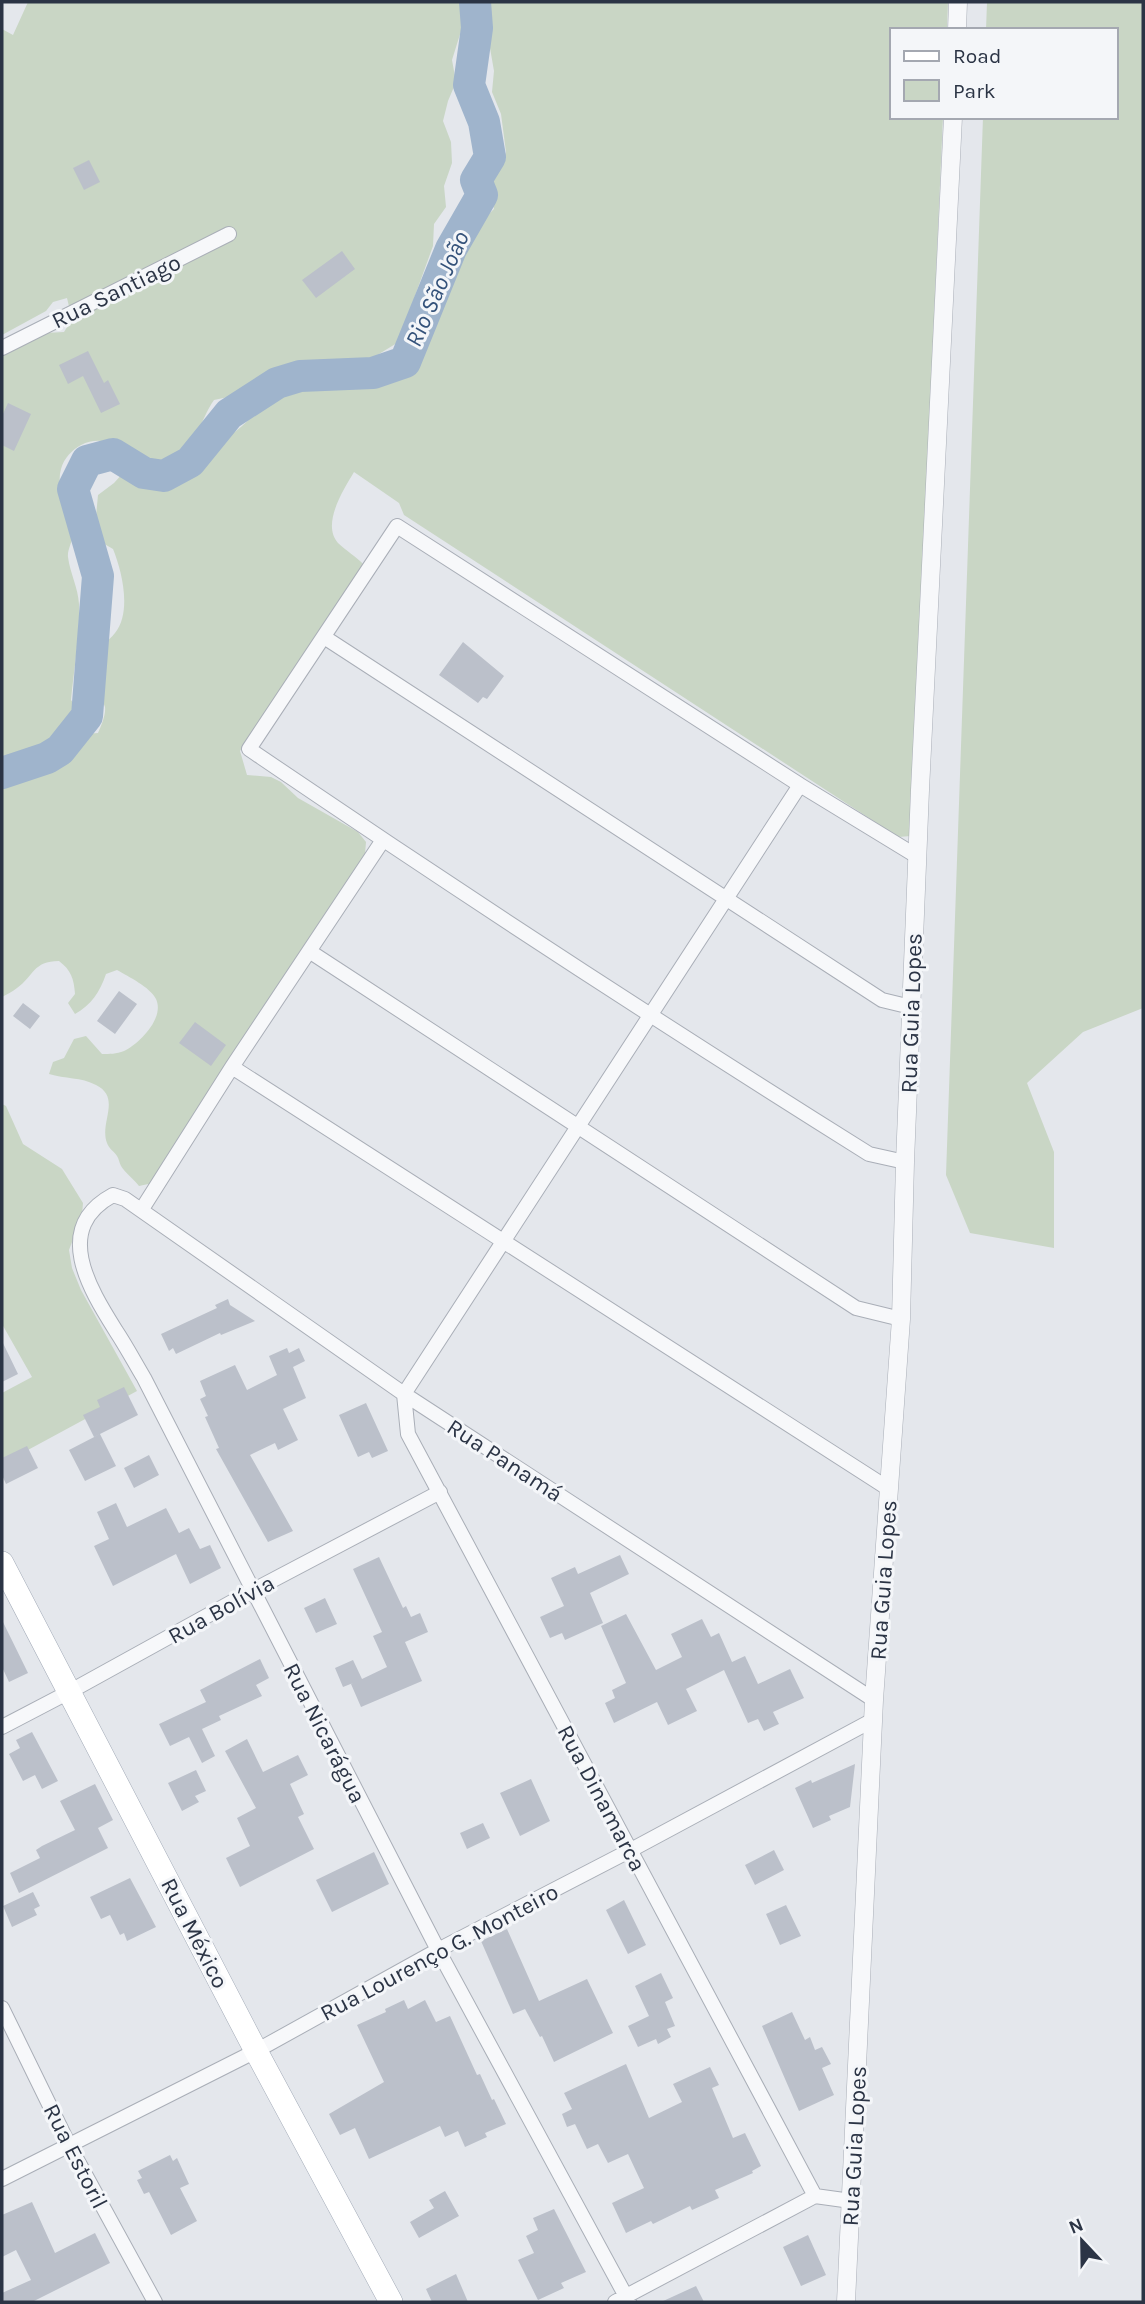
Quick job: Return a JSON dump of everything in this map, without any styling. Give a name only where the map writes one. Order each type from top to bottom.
[{"type":"main road","name":"Rua México","points":[[2,1563],[391,2302]]},
{"type":"street","points":[[957,28],[958,2]]},
{"type":"street","name":"Rua Guia Lopes","points":[[846,2302],[874,1700],[901,1319],[911,1007],[953,119]]},
{"type":"street","name":"Rua Santiago","points":[[2,348],[229,234]]},
{"type":"street","points":[[905,1162],[869,1154],[649,1016],[249,749],[397,526],[800,785],[918,857]]},
{"type":"street","points":[[324,636],[882,1000],[911,1007]]},
{"type":"street","points":[[404,1394],[800,785]]},
{"type":"street","points":[[142,1209],[232,1067],[383,840]]},
{"type":"street","points":[[309,951],[856,1308],[901,1319]]},
{"type":"street","points":[[232,1067],[889,1489]]},
{"type":"street","name":"Rua Nicarágua","points":[[142,1209],[113,1195],[97,1204],[86,1221],[79,1238],[80,1256],[95,1298],[144,1378],[438,1950],[623,2300]]},
{"type":"street","name":"Rua Panamá","points":[[142,1209],[404,1394],[874,1700]]},
{"type":"street","name":"Rua Dinamarca","points":[[404,1394],[408,1434],[815,2196]]},
{"type":"street","name":"Rua Bolívia","points":[[2,1727],[252,1591],[440,1493]]},
{"type":"street","name":"Rua Lourenço G. Monteiro","points":[[2,2179],[256,2050],[438,1950],[873,1720]]},
{"type":"street","name":"Rua Estoril","points":[[2,2008],[69,2146],[155,2302]]},
{"type":"street","points":[[623,2300],[815,2196],[851,2201]]},
{"type":"green space","points":[[28,2],[470,2],[452,60],[456,82],[443,121],[451,142],[452,163],[444,186],[446,207],[434,224],[433,246],[412,304],[408,325],[397,343],[361,365],[270,375],[233,396],[214,400],[187,447],[171,458],[160,461],[149,459],[105,441],[93,441],[78,447],[64,461],[60,485],[72,523],[68,557],[79,604],[71,700],[79,711],[86,734],[98,733],[104,717],[105,707],[99,690],[98,655],[101,647],[120,624],[124,603],[122,580],[113,549],[94,538],[98,495],[124,472],[169,485],[190,479],[202,456],[213,443],[236,431],[286,387],[320,379],[384,381],[408,372],[418,358],[462,250],[474,231],[494,209],[488,183],[502,164],[506,152],[501,114],[492,92],[494,71],[482,2],[948,2],[947,28],[890,28],[890,119],[943,119],[911,836],[898,837],[404,515],[399,503],[354,472],[336,507],[332,526],[338,543],[364,565],[240,751],[247,775],[271,777],[281,782],[298,798],[358,832],[366,842],[365,854],[153,1183],[139,1186],[123,1169],[107,1143],[105,1135],[109,1104],[104,1090],[85,1081],[49,1074],[53,1062],[64,1058],[74,1039],[86,1036],[102,1054],[113,1054],[130,1048],[154,1022],[158,1006],[156,999],[149,990],[117,970],[106,974],[94,997],[75,1014],[68,1003],[75,994],[73,979],[59,961],[39,966],[23,983],[2,997],[2,356],[45,333],[64,332],[72,319],[67,298],[53,302],[46,311],[2,335],[2,29],[13,35]]},
{"type":"green space","points":[[987,2],[1143,2],[1143,1008],[1083,1032],[1027,1083],[1054,1152],[1054,1248],[970,1233],[946,1175],[983,119],[1117,119],[1117,28],[986,28]]},
{"type":"green space","points":[[2,1104],[6,1106],[23,1144],[62,1169],[83,1203],[82,1215],[69,1250],[72,1268],[81,1290],[137,1391],[2,1464],[2,1393],[32,1377],[2,1324]]},
{"type":"building","points":[[89,160],[100,182],[84,190],[73,168]]},
{"type":"building","points":[[342,251],[355,269],[316,298],[302,280]]},
{"type":"building","points":[[88,351],[104,383],[108,380],[120,404],[101,413],[83,376],[68,384],[59,365]]},
{"type":"building","points":[[8,403],[31,414],[14,451],[2,445],[2,416]]},
{"type":"building","points":[[463,642],[504,676],[487,699],[483,697],[478,703],[439,675]]},
{"type":"building","points":[[119,991],[137,1004],[115,1034],[97,1021]]},
{"type":"building","points":[[23,1003],[40,1016],[30,1029],[13,1016]]},
{"type":"building","points":[[195,1022],[226,1045],[211,1066],[179,1043]]},
{"type":"building","points":[[228,1299],[230,1305],[255,1321],[221,1335],[220,1333],[176,1354],[173,1348],[169,1351],[161,1334],[217,1308],[215,1305]]},
{"type":"building","points":[[2,1341],[18,1374],[2,1382]]},
{"type":"building","points":[[287,1348],[289,1353],[299,1348],[305,1361],[293,1367],[306,1398],[283,1409],[298,1440],[278,1450],[275,1443],[250,1455],[293,1531],[268,1542],[216,1449],[219,1448],[200,1399],[206,1396],[200,1381],[235,1365],[247,1390],[277,1375],[269,1356]]},
{"type":"building","points":[[124,1387],[138,1415],[94,1437],[83,1415],[100,1407],[97,1400]]},
{"type":"building","points":[[366,1403],[388,1451],[372,1458],[369,1452],[358,1457],[339,1415]]},
{"type":"building","points":[[100,1434],[116,1466],[85,1481],[69,1450]]},
{"type":"building","points":[[27,1446],[38,1468],[6,1484],[2,1475],[2,1458]]},
{"type":"building","points":[[149,1455],[159,1475],[134,1488],[124,1468]]},
{"type":"building","points":[[116,1503],[127,1527],[166,1508],[179,1533],[189,1528],[200,1549],[210,1545],[221,1568],[190,1584],[176,1554],[113,1586],[94,1546],[109,1539],[97,1512]]},
{"type":"building","points":[[620,1555],[629,1574],[590,1593],[603,1623],[565,1640],[562,1633],[550,1638],[540,1617],[564,1606],[551,1578],[575,1567],[578,1574]]},
{"type":"building","points":[[379,1557],[403,1608],[406,1606],[411,1617],[420,1613],[428,1632],[405,1642],[422,1681],[361,1707],[351,1684],[353,1683],[343,1687],[335,1668],[353,1660],[362,1679],[387,1667],[373,1636],[382,1632],[353,1569]]},
{"type":"building","points":[[325,1598],[337,1624],[316,1633],[304,1608]]},
{"type":"building","points":[[626,1614],[656,1670],[682,1657],[671,1634],[702,1619],[711,1637],[719,1633],[732,1662],[745,1656],[758,1684],[790,1669],[804,1698],[773,1712],[779,1724],[764,1731],[758,1719],[748,1723],[724,1670],[686,1689],[697,1711],[668,1725],[657,1702],[614,1723],[605,1703],[615,1698],[612,1690],[626,1683],[601,1626]]},
{"type":"building","points":[[2,1620],[28,1673],[9,1682],[2,1667]]},
{"type":"building","points":[[260,1659],[269,1678],[256,1685],[262,1696],[219,1716],[221,1720],[202,1729],[215,1756],[202,1763],[189,1737],[170,1746],[159,1724],[206,1702],[200,1690]]},
{"type":"building","points":[[32,1732],[58,1781],[42,1789],[35,1775],[23,1781],[9,1754],[20,1748],[16,1740]]},
{"type":"building","points":[[247,1739],[263,1772],[298,1755],[308,1775],[290,1784],[304,1814],[298,1817],[314,1849],[240,1887],[226,1858],[250,1846],[237,1818],[256,1808],[225,1751]]},
{"type":"building","points":[[855,1764],[850,1807],[829,1816],[831,1820],[813,1828],[795,1788]]},
{"type":"building","points":[[196,1770],[206,1791],[195,1796],[199,1802],[182,1811],[168,1783]]},
{"type":"building","points":[[531,1779],[550,1821],[520,1836],[500,1793]]},
{"type":"building","points":[[95,1784],[113,1820],[98,1828],[108,1848],[19,1893],[10,1873],[40,1858],[36,1850],[42,1846],[75,1830],[60,1801]]},
{"type":"building","points":[[483,1823],[490,1838],[467,1849],[460,1833]]},
{"type":"building","points":[[774,1850],[784,1870],[755,1885],[745,1865]]},
{"type":"building","points":[[374,1852],[389,1884],[332,1912],[316,1880]]},
{"type":"building","points":[[130,1878],[156,1927],[127,1941],[124,1933],[120,1935],[110,1915],[101,1919],[90,1897]]},
{"type":"building","points":[[33,1892],[40,1906],[34,1909],[37,1915],[12,1927],[3,1906]]},
{"type":"building","points":[[624,1900],[646,1945],[628,1954],[606,1910]]},
{"type":"building","points":[[786,1905],[801,1936],[780,1945],[766,1914]]},
{"type":"building","points":[[507,1929],[539,2001],[587,1979],[613,2033],[554,2062],[525,2009],[513,2014],[481,1941]]},
{"type":"building","points":[[661,1973],[673,1998],[665,2002],[675,2026],[667,2029],[671,2037],[658,2044],[656,2039],[638,2047],[628,2026],[649,2016],[635,1986]]},
{"type":"building","points":[[404,2000],[408,2009],[425,2000],[436,2022],[450,2016],[477,2075],[480,2074],[506,2124],[485,2133],[487,2137],[465,2147],[458,2131],[445,2137],[440,2126],[369,2159],[355,2128],[340,2135],[329,2114],[384,2082],[357,2025],[386,2012],[385,2009]]},
{"type":"building","points":[[792,2012],[805,2040],[810,2037],[815,2050],[822,2047],[831,2064],[822,2068],[834,2095],[799,2111],[762,2026]]},
{"type":"building","points":[[626,2064],[649,2118],[682,2102],[673,2084],[710,2067],[719,2085],[712,2088],[733,2138],[745,2133],[761,2166],[752,2171],[753,2173],[715,2190],[719,2198],[692,2210],[690,2206],[653,2224],[651,2221],[626,2233],[612,2203],[644,2188],[628,2154],[608,2163],[598,2144],[587,2149],[575,2124],[567,2127],[562,2114],[572,2109],[564,2093]]},
{"type":"building","points":[[170,2155],[173,2161],[177,2158],[189,2184],[180,2188],[197,2221],[171,2235],[149,2192],[144,2194],[137,2180],[142,2178],[138,2171]]},
{"type":"building","points":[[445,2191],[459,2216],[419,2238],[410,2222],[434,2208],[429,2200]]},
{"type":"building","points":[[32,2202],[55,2253],[95,2233],[110,2263],[32,2302],[2,2302],[2,2293],[31,2280],[16,2250],[2,2257],[2,2215]]},
{"type":"building","points":[[554,2209],[586,2272],[561,2283],[564,2288],[538,2300],[518,2260],[534,2253],[526,2236],[538,2230],[533,2218]]},
{"type":"building","points":[[808,2235],[826,2275],[801,2286],[783,2247]]},
{"type":"building","points":[[456,2274],[468,2302],[432,2302],[426,2289]]},
{"type":"building","points":[[696,2286],[704,2302],[661,2302]]},
{"type":"waterway","name":"Rio São João","points":[[2,773],[47,758],[60,750],[87,716],[98,576],[73,489],[87,461],[113,454],[144,473],[164,476],[190,462],[229,414],[277,383],[300,376],[373,373],[405,362],[451,249],[482,195],[476,180],[490,157],[484,122],[469,85],[477,28],[475,2]]}]
